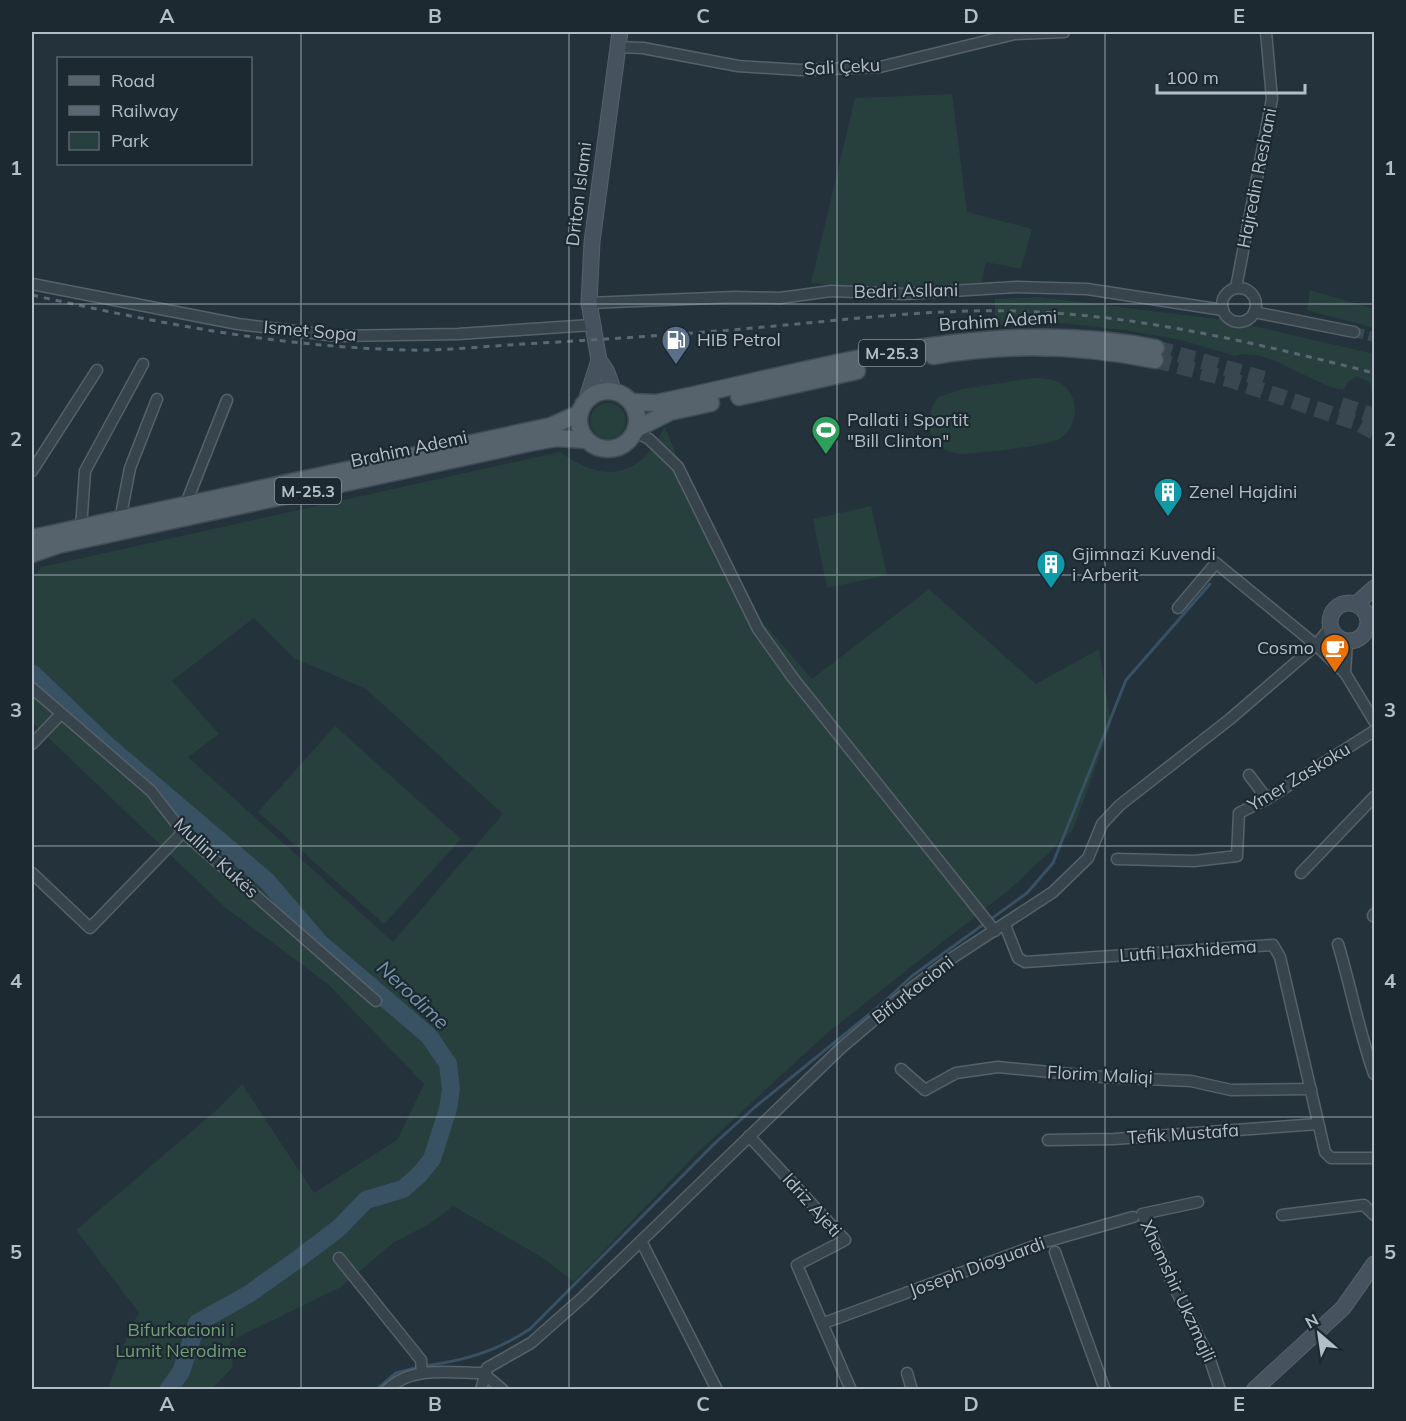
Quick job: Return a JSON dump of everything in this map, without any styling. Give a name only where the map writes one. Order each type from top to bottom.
[{"type":"main road","name":"Brahim Ademi","points":[[32,554],[58,545],[556,438],[586,440],[599,448],[614,449],[627,442],[635,430],[670,412],[880,366],[964,351],[1076,348],[1156,354],[1102,338],[1046,335],[957,340],[656,403],[631,402]]},
{"type":"main road","name":"Brahim Ademi","points":[[32,538],[551,426],[583,407],[598,393],[614,392]]},
{"type":"main road","points":[[614,392],[622,393],[631,402],[637,415],[635,430]]},
{"type":"main road","points":[[583,407],[579,427],[586,440]]},
{"type":"street","name":"Sali Çeku","points":[[619,39],[643,48],[738,66],[801,70],[880,67],[1015,34],[1064,32]]},
{"type":"street","name":"Hajredin Reshani","points":[[1236,288],[1272,99],[1266,32]]},
{"type":"street","name":"Driton Islami","points":[[614,392],[607,372],[599,360],[591,325],[589,303],[592,242],[619,39]]},
{"type":"street","name":"Ismet Sopa","points":[[32,284],[237,324],[337,336],[458,334],[591,325]]},
{"type":"street","name":"Bedri Asllani","points":[[589,303],[735,297],[780,298],[831,291],[904,294],[1016,287],[1087,289],[1223,310]]},
{"type":"street","points":[[1236,288],[1252,294],[1256,306],[1254,312],[1241,322],[1230,319],[1223,310],[1226,294],[1236,288]]},
{"type":"street","points":[[1254,312],[1354,333]]},
{"type":"street","points":[[583,407],[599,360]]},
{"type":"street","points":[[81,528],[85,471],[143,364]]},
{"type":"street","points":[[32,471],[97,370]]},
{"type":"street","points":[[120,520],[130,468],[157,399]]},
{"type":"street","points":[[185,506],[227,400]]},
{"type":"street","points":[[635,430],[649,439],[678,467],[740,595],[764,638],[793,678],[984,917],[997,928]]},
{"type":"street","points":[[1178,608],[1216,563],[1316,645],[1345,673],[1374,721]]},
{"type":"street","points":[[1367,620],[1374,588]]},
{"type":"street","points":[[1338,635],[1355,640],[1367,620],[1374,599]]},
{"type":"street","points":[[1345,673],[1338,635],[1331,615],[1335,607],[1347,602],[1367,620]]},
{"type":"street","name":"Bifurkacioni","points":[[483,1373],[487,1368],[531,1344],[841,1048],[913,987],[1053,892],[1088,858],[1102,824],[1120,805],[1230,719],[1316,645],[1338,635]]},
{"type":"street","name":"Mullini Kukës","points":[[32,688],[151,791],[183,832],[376,1001]]},
{"type":"street","points":[[32,744],[61,714]]},
{"type":"street","name":"Ymer Zaskoku","points":[[1117,859],[1194,861],[1237,856],[1239,813],[1268,799],[1374,731]]},
{"type":"street","points":[[1249,775],[1268,799]]},
{"type":"street","points":[[1301,873],[1374,797]]},
{"type":"street","points":[[32,873],[90,928],[183,832]]},
{"type":"street","name":"Lutfi Haxhidema","points":[[997,928],[1018,958],[1025,962],[1273,945],[1280,957],[1325,1152],[1331,1158],[1374,1158]]},
{"type":"street","points":[[1338,944],[1357,1008],[1363,1044],[1374,1074]]},
{"type":"street","name":"Florim Maliqi","points":[[901,1069],[925,1090],[956,1073],[998,1067],[1103,1077],[1167,1078],[1231,1090],[1311,1089]]},
{"type":"street","name":"Tefik Mustafa","points":[[1047,1140],[1114,1139],[1318,1124]]},
{"type":"street","name":"Idriz Ajeti","points":[[749,1136],[845,1240],[797,1265],[851,1389]]},
{"type":"street","name":"Xhemshir Ukzmajli","points":[[1198,1202],[1142,1214],[1210,1360],[1220,1389]]},
{"type":"street","points":[[1282,1215],[1364,1205],[1374,1215]]},
{"type":"street","name":"Joseph Dioguardi","points":[[824,1323],[1045,1242],[1132,1217]]},
{"type":"street","points":[[641,1241],[717,1389]]},
{"type":"street","points":[[1055,1252],[1105,1389]]},
{"type":"street","points":[[339,1257],[422,1367]]},
{"type":"street","points":[[1254,1389],[1343,1308],[1374,1264]]},
{"type":"street","points":[[387,1389],[422,1367],[483,1373],[493,1379],[502,1389]]},
{"type":"street","points":[[481,1389],[483,1373]]},
{"type":"street","points":[[907,1373],[912,1389]]},
{"type":"green space","points":[[952,94],[967,212],[1032,229],[1021,269],[986,262],[981,283],[870,289],[811,283],[855,98]]},
{"type":"green space","points":[[1310,290],[1374,309],[1374,328],[1307,310]]},
{"type":"green space","points":[[1040,297],[1233,321],[1374,354],[1374,401],[1370,383],[1363,379],[1356,377],[1348,382],[1343,390],[1260,356],[1247,354],[1235,356],[1181,340],[1061,323],[995,325],[995,299]]},
{"type":"green space","points":[[1032,378],[1056,381],[1069,391],[1073,398],[1075,414],[1064,436],[1049,443],[960,454],[941,447],[934,441],[929,425],[930,415],[938,397],[963,389]]},
{"type":"green space","points":[[608,403],[621,408],[626,421],[621,434],[608,439],[595,434],[590,421],[595,408]]},
{"type":"green space","name":"Bifurkacioni i Lumit Nerodime","points":[[665,427],[713,546],[750,608],[812,679],[929,589],[1036,684],[1099,649],[1111,724],[1073,830],[1010,889],[826,1034],[697,1153],[574,1282],[543,1258],[453,1206],[431,1223],[393,1243],[341,1287],[230,1341],[233,1367],[212,1389],[108,1389],[130,1328],[139,1313],[76,1230],[220,1107],[242,1084],[314,1193],[397,1140],[424,1084],[328,984],[226,908],[32,722],[32,578],[42,567],[560,452],[589,468],[609,472],[619,471],[644,458]],"holes":[[[254,618],[294,658],[366,689],[503,814],[393,942],[188,757],[219,734],[172,681]]]},
{"type":"green space","points":[[871,506],[887,575],[827,588],[813,519]]},
{"type":"green space","points":[[335,726],[461,839],[384,924],[258,812]]},
{"type":"waterway","points":[[425,1366],[480,1354],[505,1344],[530,1329],[716,1142],[755,1107],[883,1003],[912,976],[1027,893],[1053,863],[1126,680],[1210,584]]},
{"type":"waterway","name":"Nerodime","points":[[32,673],[107,745],[267,881],[320,943],[429,1036],[448,1064],[451,1089],[448,1109],[432,1159],[420,1174],[403,1189],[366,1200],[339,1228],[298,1259],[249,1294],[197,1323],[181,1372],[168,1390]]},
{"type":"waterway","points":[[376,1390],[396,1373],[419,1367]]},
{"type":"tunnel","points":[[1354,332],[1374,337]]},
{"type":"tunnel","points":[[1156,348],[1268,380]]},
{"type":"tunnel","points":[[1155,360],[1228,379],[1358,423],[1374,432]]},
{"type":"tunnel","points":[[1341,405],[1374,416]]},
{"type":"railway","points":[[32,295],[172,324],[265,339],[408,350],[681,334],[923,313],[983,311],[1059,313],[1195,332],[1374,373]]},
{"type":"place","name":"HIB Petrol","points":[[676,366]]},
{"type":"place","name":"Pallati i Sportit \"Bill Clinton\"","points":[[826,456]]},
{"type":"place","name":"Zenel Hajdini","points":[[1168,518]]},
{"type":"place","name":"Gjimnazi Kuvendi i Arberit","points":[[1051,590]]},
{"type":"place","name":"Cosmo","points":[[1335,674]]}]
